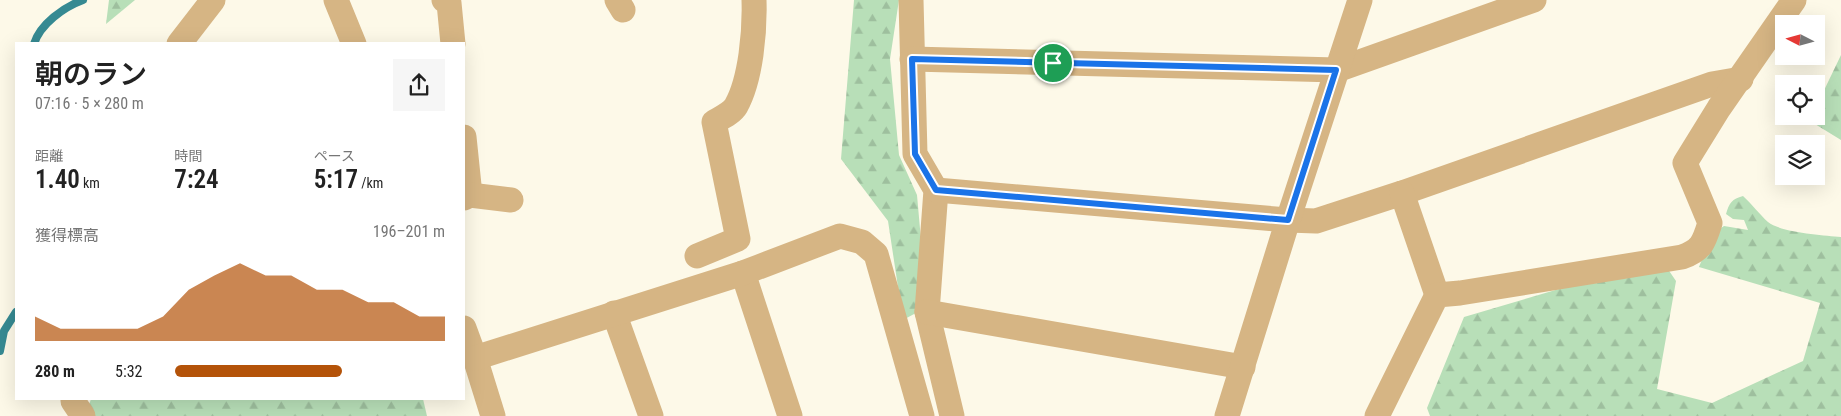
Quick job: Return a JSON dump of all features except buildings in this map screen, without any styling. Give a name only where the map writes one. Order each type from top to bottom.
[{"type":"street","points":[[186,41],[213,0]]},
{"type":"street","points":[[336,0],[353,42]]},
{"type":"street","points":[[444,0],[449,3],[453,42]]},
{"type":"street","points":[[697,256],[738,239],[714,122],[735,108],[748,75],[754,0]]},
{"type":"street","points":[[911,0],[915,154],[936,190],[927,312],[952,416]]},
{"type":"street","points":[[1227,416],[1288,220],[1360,0]]},
{"type":"street","points":[[912,59],[1336,70],[1534,0]]},
{"type":"street","points":[[1437,295],[1460,293],[1682,257],[1693,253],[1703,245],[1710,223],[1685,163],[1719,108],[1741,79],[1794,0]]},
{"type":"street","points":[[936,190],[1316,221],[1402,193],[1712,84],[1741,79]]},
{"type":"street","points":[[465,156],[467,196],[511,200]]},
{"type":"street","points":[[1376,416],[1437,295],[1402,193]]},
{"type":"street","points":[[475,358],[743,273],[840,236],[862,242],[876,254],[922,416]]},
{"type":"street","points":[[743,273],[790,416]]},
{"type":"street","points":[[927,312],[1242,367]]},
{"type":"street","points":[[614,313],[651,416]]},
{"type":"street","points":[[465,331],[493,416]]},
{"type":"street","points":[[73,400],[83,416]]},
{"type":"green space","points":[[109,0],[135,0],[106,24]]},
{"type":"green space","points":[[854,0],[899,0],[890,59],[899,155],[917,195],[927,307],[903,320],[888,221],[841,159]]},
{"type":"green space","points":[[1841,55],[1841,140],[1817,125],[1825,125],[1825,88]]},
{"type":"green space","points":[[1743,196],[1774,226],[1803,233],[1841,237],[1841,416],[1430,416],[1427,408],[1464,317],[1661,259],[1676,281],[1657,389],[1712,403],[1803,361],[1820,303],[1699,267],[1712,234],[1724,226],[1748,230],[1744,220],[1733,219],[1726,214],[1732,202]]},
{"type":"green space","points":[[91,400],[423,400],[427,416],[85,416]]},
{"type":"waterway","points":[[35,42],[47,23],[68,7],[83,0]]},
{"type":"waterway","points":[[0,351],[4,331],[15,314]]},
{"type":"route","points":[[912,59],[1053,63],[1336,70],[1288,220],[936,190],[915,154],[912,59]]}]
